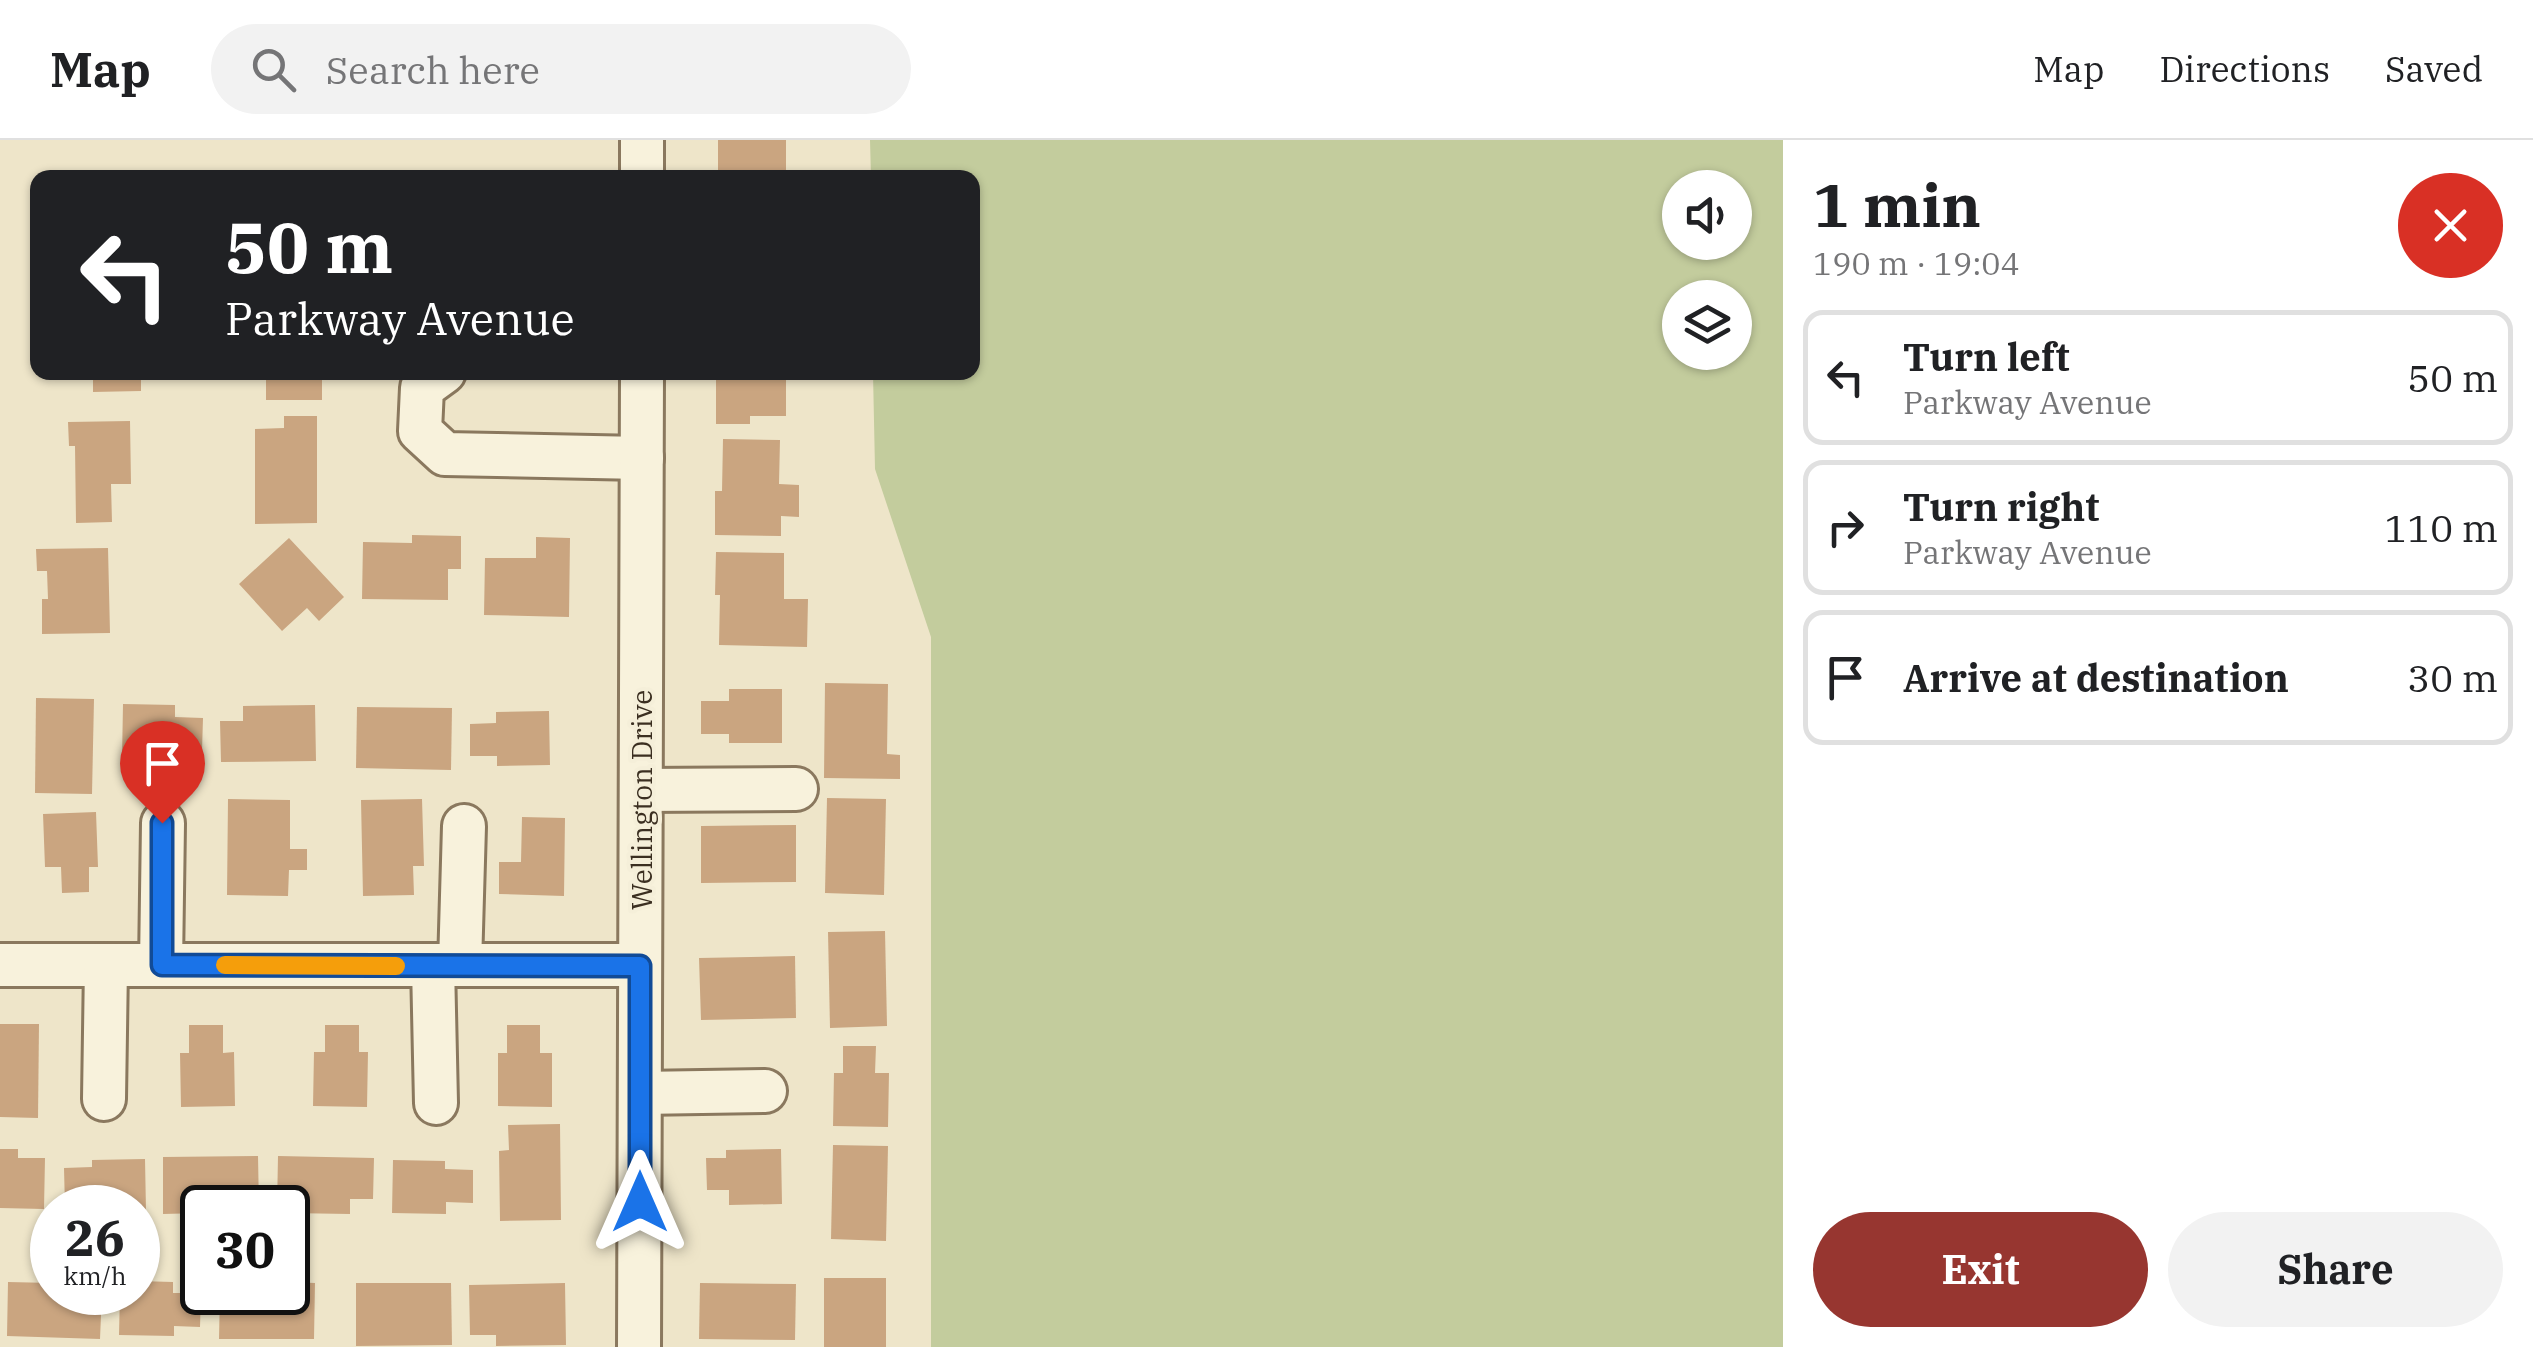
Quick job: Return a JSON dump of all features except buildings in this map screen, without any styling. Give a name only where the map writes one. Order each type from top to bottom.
[{"type":"street","points":[[642,140],[642,170]]},
{"type":"street","points":[[433,380],[422,388],[420,431],[445,454],[642,458]]},
{"type":"street","name":"Wellington Drive","points":[[639,1347],[642,380]]},
{"type":"street","points":[[640,790],[796,789]]},
{"type":"street","points":[[162,823],[162,965]]},
{"type":"street","points":[[436,1103],[446,966],[464,826]]},
{"type":"street","points":[[0,965],[640,966]]},
{"type":"street","points":[[104,1098],[106,965]]},
{"type":"street","points":[[640,1092],[765,1090]]},
{"type":"green space","points":[[870,140],[1783,140],[1783,1347],[931,1347],[931,637],[875,469],[873,380],[980,380],[980,170],[871,170]]},
{"type":"slow traffic","points":[[225,965],[396,966]]},
{"type":"route","points":[[162,823],[162,965],[640,966],[640,1202]]}]
